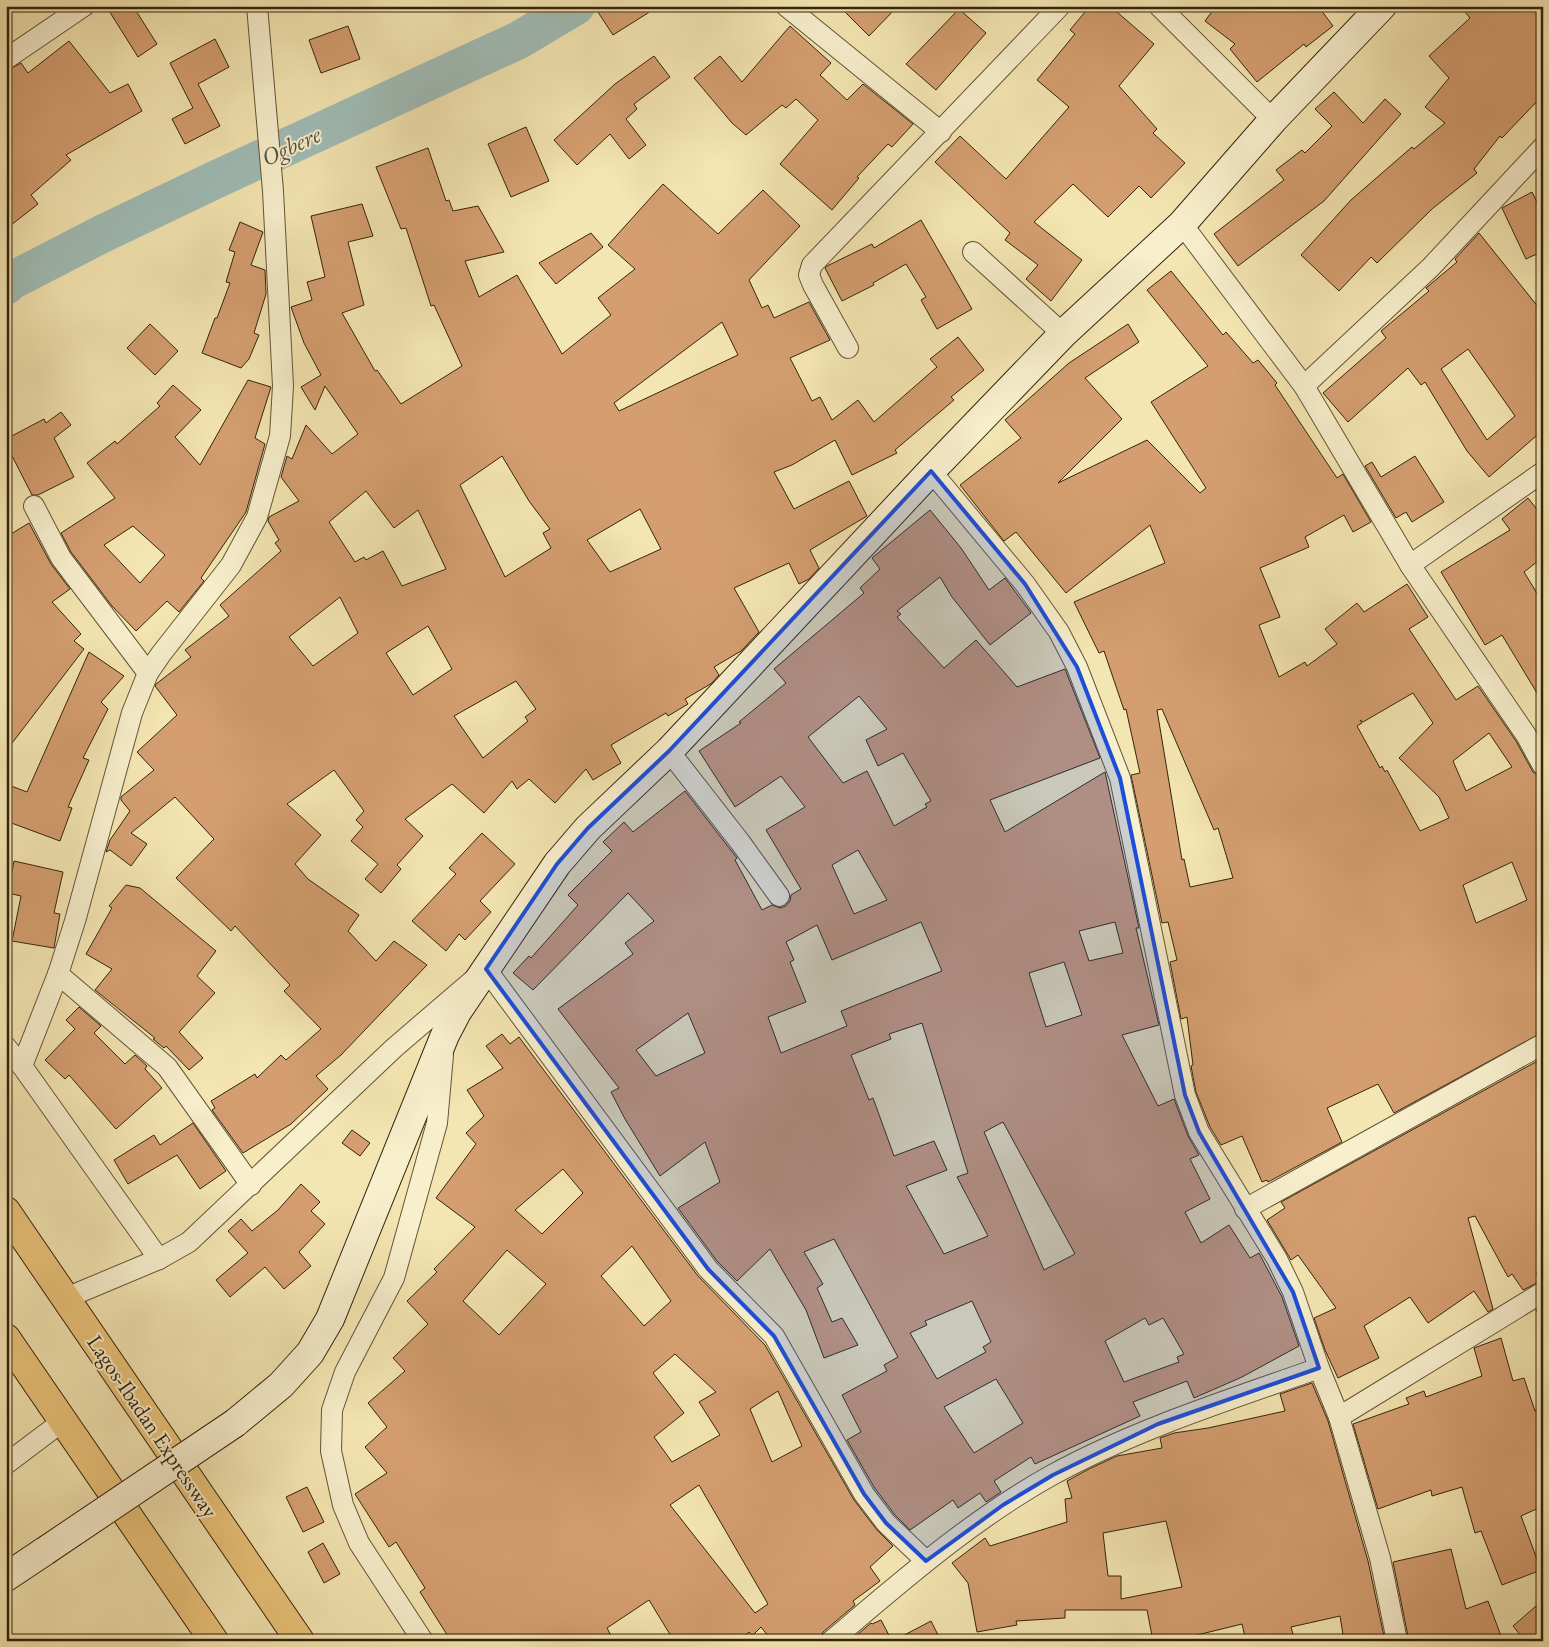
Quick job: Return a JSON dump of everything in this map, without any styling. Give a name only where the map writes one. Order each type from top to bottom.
[{"type":"highway","name":"Lagos-Ibadan Expressway","points":[[6,1212],[300,1641]]},
{"type":"highway","points":[[6,1338],[214,1641]]},
{"type":"main road","points":[[6,1577],[235,1423],[281,1385],[310,1353],[330,1319],[445,1035],[457,1012],[557,864],[588,828],[669,751],[931,471],[1063,334],[1182,224],[1273,120],[1382,6]]},
{"type":"street","points":[[6,59],[84,6]]},
{"type":"street","points":[[22,1066],[58,974],[132,713],[148,673],[231,565],[257,517],[280,436],[283,386],[273,191],[265,118],[257,6]]},
{"type":"street","points":[[786,6],[941,132]]},
{"type":"street","points":[[848,348],[813,285],[809,275],[812,264],[941,132],[1060,6]]},
{"type":"street","points":[[1159,6],[1273,120]]},
{"type":"street","points":[[1304,386],[1430,266],[1543,147]]},
{"type":"street","points":[[1182,224],[1304,386],[1410,565],[1517,722],[1543,766]]},
{"type":"street","points":[[973,252],[1063,334]]},
{"type":"street","points":[[931,471],[1025,584],[1058,632],[1077,667],[1120,778],[1185,1095],[1199,1132],[1277,1259],[1294,1292],[1319,1368],[1339,1417],[1380,1558],[1397,1641]]},
{"type":"street","points":[[1410,565],[1543,472]]},
{"type":"street","points":[[34,506],[61,558],[148,673]]},
{"type":"street","points":[[669,751],[740,842],[779,896]]},
{"type":"street","points":[[66,1298],[159,1259],[189,1242],[251,1186],[394,1048],[486,969],[708,1269],[774,1336],[864,1494],[886,1523],[926,1561]]},
{"type":"street","points":[[58,974],[167,1067],[251,1186]]},
{"type":"street","points":[[423,1641],[359,1543],[343,1505],[330,1451],[332,1410],[345,1372],[394,1278],[425,1169],[437,1123],[445,1035]]},
{"type":"street","points":[[1245,1209],[1543,1044]]},
{"type":"street","points":[[6,1047],[22,1066],[159,1259]]},
{"type":"street","points":[[1339,1417],[1543,1292]]},
{"type":"street","points":[[831,1641],[926,1561],[1003,1505],[1053,1475],[1158,1424],[1319,1368]]},
{"type":"street","points":[[6,1464],[63,1421]]},
{"type":"highlighted area","points":[[931,471],[1025,584],[1077,667],[1120,778],[1185,1095],[1199,1132],[1293,1292],[1319,1368],[1158,1424],[1053,1475],[1003,1505],[926,1561],[886,1523],[864,1494],[774,1336],[708,1269],[486,969],[557,864],[588,828],[669,751]]},
{"type":"building","points":[[106,6],[133,6],[157,44],[138,57]]},
{"type":"building","points":[[594,6],[659,6],[613,35]]},
{"type":"building","points":[[839,6],[898,6],[869,36]]},
{"type":"building","points":[[1090,6],[1110,6],[1154,44],[1119,86],[1157,129],[1153,133],[1185,163],[1151,198],[1139,186],[1108,217],[1073,184],[1034,222],[1082,260],[1051,301],[1026,279],[1038,265],[1005,240],[1010,233],[935,162],[960,136],[1006,179],[1069,107],[1037,80],[1075,34],[1070,30]]},
{"type":"building","points":[[1216,6],[1318,6],[1333,26],[1306,47],[1304,44],[1257,82],[1230,49],[1235,44],[1205,21]]},
{"type":"building","points":[[1460,6],[1543,6],[1543,95],[1502,138],[1500,136],[1474,169],[1477,173],[1432,209],[1377,263],[1371,257],[1339,291],[1301,255],[1351,200],[1412,147],[1414,149],[1445,123],[1425,107],[1449,78],[1429,56],[1470,18]]},
{"type":"building","points":[[959,9],[986,33],[936,90],[906,64]]},
{"type":"building","points":[[348,26],[360,59],[321,73],[309,40]]},
{"type":"building","points":[[790,26],[831,63],[820,75],[847,100],[863,84],[913,124],[892,147],[888,144],[857,177],[859,178],[832,210],[780,164],[818,120],[796,99],[786,108],[782,105],[746,135],[732,123],[694,78],[720,56],[742,82]]},
{"type":"building","points":[[215,39],[229,67],[198,84],[220,126],[185,144],[172,119],[193,108],[170,63]]},
{"type":"building","points":[[69,41],[110,93],[128,84],[142,111],[66,155],[71,160],[31,195],[38,204],[6,229],[6,71],[21,63],[28,73]]},
{"type":"building","points":[[654,56],[670,77],[634,104],[637,109],[626,119],[646,145],[629,159],[610,134],[577,165],[554,140],[615,84]]},
{"type":"building","points":[[1334,92],[1363,123],[1385,99],[1401,114],[1324,201],[1238,266],[1214,234],[1284,180],[1276,170],[1302,150],[1305,153],[1332,126],[1315,109]]},
{"type":"building","points":[[526,127],[549,181],[511,197],[488,144]]},
{"type":"building","points":[[428,148],[446,201],[449,200],[453,211],[478,206],[504,252],[465,261],[479,297],[517,275],[562,354],[611,315],[598,298],[635,269],[608,245],[663,184],[718,234],[763,190],[800,226],[749,280],[762,308],[768,305],[774,318],[809,302],[830,340],[790,358],[812,401],[820,397],[832,420],[858,400],[874,422],[937,367],[930,359],[958,337],[984,370],[951,397],[954,400],[895,450],[897,453],[852,475],[835,440],[792,465],[774,472],[794,509],[849,481],[867,516],[810,550],[819,568],[809,579],[799,584],[789,563],[734,588],[759,632],[741,651],[714,667],[719,675],[712,683],[685,699],[688,704],[668,716],[666,713],[611,745],[621,763],[593,780],[586,769],[555,803],[529,779],[517,789],[512,781],[484,813],[452,784],[405,819],[423,836],[397,865],[401,869],[381,893],[365,879],[378,864],[351,841],[363,827],[356,820],[364,811],[334,770],[287,804],[321,835],[295,864],[308,879],[359,915],[348,931],[376,961],[394,941],[427,965],[341,1055],[316,1076],[328,1089],[291,1124],[243,1153],[212,1110],[215,1108],[211,1101],[255,1074],[257,1078],[281,1055],[286,1060],[321,1029],[284,991],[290,985],[235,926],[231,931],[176,878],[214,839],[175,797],[131,833],[147,844],[131,866],[110,850],[106,852],[110,840],[130,811],[121,800],[121,797],[154,770],[137,752],[177,715],[155,686],[156,684],[191,657],[185,650],[229,616],[220,605],[281,551],[275,543],[279,540],[268,521],[269,517],[299,501],[281,477],[287,456],[292,459],[306,425],[332,454],[358,434],[325,386],[315,410],[301,387],[321,375],[304,343],[291,307],[312,300],[307,282],[325,277],[311,216],[362,204],[373,236],[348,242],[364,305],[342,313],[375,371],[377,370],[401,404],[462,366],[434,305],[431,306],[406,228],[401,229],[376,167]],"holes":[[[722,322],[738,355],[619,411],[614,403]],[[502,456],[529,501],[550,529],[543,533],[551,548],[505,577],[460,485]],[[366,491],[394,528],[418,510],[446,569],[402,586],[383,551],[366,560],[364,557],[355,562],[329,522]],[[640,509],[661,549],[610,572],[587,540]],[[340,597],[358,633],[313,666],[289,637]],[[428,626],[452,669],[413,695],[386,653]],[[516,681],[536,709],[525,717],[528,721],[483,758],[454,716]]]},
{"type":"building","points":[[1532,192],[1543,215],[1543,251],[1526,259],[1502,208]]},
{"type":"building","points":[[921,220],[972,309],[937,329],[921,300],[926,297],[906,264],[873,283],[874,285],[842,301],[825,268],[872,244],[874,248]]},
{"type":"building","points":[[240,222],[263,232],[251,265],[265,270],[266,294],[254,333],[259,335],[249,359],[241,368],[202,353],[230,283],[226,282],[235,252],[229,250]]},
{"type":"building","points":[[591,233],[603,247],[556,284],[539,263]]},
{"type":"building","points":[[1479,233],[1543,313],[1543,430],[1489,477],[1467,451],[1425,382],[1421,385],[1408,368],[1348,422],[1323,393],[1386,338],[1381,331],[1429,291],[1426,288],[1457,262],[1455,259]],"holes":[[[1468,349],[1515,416],[1487,440],[1441,369]]]},
{"type":"building","points":[[1171,271],[1223,335],[1226,332],[1253,363],[1258,360],[1277,383],[1275,385],[1337,478],[1343,474],[1371,522],[1353,532],[1344,515],[1305,537],[1309,547],[1260,568],[1280,617],[1259,625],[1279,677],[1305,662],[1307,666],[1337,644],[1325,629],[1357,603],[1364,612],[1407,584],[1428,617],[1409,629],[1456,700],[1478,686],[1516,741],[1533,772],[1543,778],[1543,1032],[1394,1113],[1378,1084],[1327,1108],[1342,1142],[1268,1182],[1267,1180],[1262,1182],[1242,1136],[1221,1145],[1210,1127],[1196,1092],[1191,1066],[1193,1065],[1187,1017],[1181,1019],[1170,962],[1177,960],[1168,922],[1162,923],[1131,775],[1140,773],[1126,709],[1124,710],[1104,651],[1099,653],[1074,602],[1165,563],[1150,525],[1066,593],[1016,532],[1004,541],[960,485],[1021,438],[1005,420],[1069,363],[1128,324],[1139,342],[1085,378],[1122,419],[1058,483],[1147,440],[1200,493],[1206,488],[1151,402],[1208,366],[1147,290]],"holes":[[[1413,693],[1433,723],[1399,758],[1439,797],[1449,818],[1420,831],[1387,770],[1385,772],[1382,766],[1380,768],[1357,726],[1362,723],[1360,720],[1363,722]],[[1162,709],[1214,830],[1218,828],[1233,878],[1190,887],[1184,859],[1182,860],[1157,710]],[[1489,733],[1512,767],[1466,791],[1453,761]],[[1512,862],[1527,900],[1476,923],[1463,885]]]},
{"type":"building","points":[[150,324],[178,351],[155,375],[127,348]]},
{"type":"building","points":[[248,380],[271,387],[255,438],[265,444],[246,512],[201,578],[204,581],[179,612],[167,601],[136,631],[112,606],[71,552],[61,533],[115,498],[87,463],[115,441],[117,444],[160,406],[157,403],[173,385],[201,410],[175,437],[200,465]],"holes":[[[133,526],[165,555],[140,583],[104,545]]]},
{"type":"building","points":[[61,412],[71,425],[54,438],[74,477],[38,495],[32,495],[6,444],[6,439],[44,419],[46,423]]},
{"type":"building","points":[[1415,456],[1444,502],[1412,522],[1406,512],[1396,518],[1365,466],[1372,462],[1381,477]]},
{"type":"building","points":[[1528,498],[1543,517],[1543,557],[1524,572],[1543,603],[1543,703],[1502,635],[1485,645],[1441,572],[1510,530],[1502,519]]},
{"type":"building","points":[[930,510],[961,548],[989,590],[1005,578],[1031,613],[990,645],[952,597],[940,577],[897,611],[901,614],[897,617],[944,668],[976,640],[1017,687],[1065,669],[1100,758],[990,800],[1005,832],[1105,772],[1139,928],[1136,928],[1159,1025],[1122,1035],[1158,1106],[1174,1099],[1188,1136],[1199,1155],[1190,1159],[1210,1199],[1185,1212],[1201,1243],[1229,1225],[1250,1258],[1259,1253],[1282,1297],[1299,1346],[1242,1377],[1194,1398],[1187,1381],[1133,1402],[1140,1416],[1035,1464],[1031,1457],[994,1481],[1001,1492],[986,1502],[980,1493],[958,1508],[953,1500],[910,1530],[895,1515],[874,1487],[847,1440],[861,1432],[842,1395],[887,1371],[884,1365],[898,1357],[834,1239],[804,1252],[823,1284],[817,1288],[832,1322],[842,1318],[858,1345],[824,1358],[806,1310],[770,1249],[737,1281],[717,1261],[678,1208],[720,1182],[705,1142],[660,1176],[625,1119],[611,1092],[619,1088],[558,1009],[633,954],[625,943],[654,921],[628,893],[533,990],[513,973],[529,956],[531,958],[578,905],[568,895],[612,851],[603,842],[624,822],[633,832],[685,791],[737,858],[735,860],[762,910],[772,905],[780,908],[786,906],[790,901],[791,895],[801,889],[766,830],[805,807],[781,776],[735,807],[699,751],[741,723],[739,722],[786,683],[774,669],[864,593],[860,588],[880,569],[872,558]],"holes":[[[859,696],[887,729],[866,740],[878,766],[903,753],[931,801],[925,804],[927,807],[894,826],[867,771],[843,783],[808,737]],[[858,850],[887,900],[854,914],[832,865]],[[921,922],[942,971],[841,1011],[847,1026],[781,1053],[768,1017],[806,1002],[790,962],[794,960],[786,942],[817,925],[832,960]],[[1115,922],[1123,953],[1089,961],[1079,931]],[[1064,962],[1082,1015],[1046,1027],[1029,973]],[[688,1013],[705,1053],[656,1076],[636,1050]],[[922,1023],[968,1173],[957,1177],[988,1236],[944,1254],[906,1186],[947,1170],[934,1141],[894,1156],[873,1098],[869,1100],[851,1055],[891,1039],[889,1034]],[[1003,1122],[1075,1254],[1044,1270],[984,1132]],[[972,1301],[991,1342],[983,1347],[986,1352],[937,1379],[910,1333],[927,1325],[925,1321]],[[1145,1318],[1149,1325],[1163,1318],[1184,1354],[1177,1357],[1179,1362],[1124,1382],[1105,1341]],[[996,1379],[1023,1423],[974,1453],[944,1407]]]},
{"type":"building","points":[[29,523],[51,564],[70,589],[52,602],[81,634],[74,641],[84,649],[6,751],[6,537]]},
{"type":"building","points":[[89,652],[124,676],[101,702],[108,709],[83,758],[89,760],[68,807],[72,808],[60,841],[6,821],[6,784],[27,792]]},
{"type":"building","points":[[482,833],[515,864],[480,901],[491,912],[465,940],[459,934],[446,951],[412,921],[456,874],[449,868]]},
{"type":"building","points":[[14,861],[63,872],[54,913],[60,914],[54,948],[12,941],[21,896],[8,893]]},
{"type":"building","points":[[126,885],[140,888],[216,951],[197,976],[215,993],[179,1032],[203,1058],[189,1070],[166,1046],[164,1048],[153,1039],[155,1038],[95,990],[112,969],[86,954],[112,908],[109,906]]},
{"type":"building","points":[[79,1007],[101,1026],[94,1033],[125,1064],[135,1055],[147,1066],[145,1069],[162,1088],[116,1129],[69,1075],[65,1079],[45,1060],[75,1029],[66,1020]]},
{"type":"building","points":[[502,1034],[510,1044],[519,1037],[698,1276],[765,1345],[854,1500],[877,1530],[893,1546],[870,1567],[880,1581],[853,1601],[855,1605],[823,1632],[819,1641],[772,1641],[761,1627],[752,1636],[749,1632],[739,1641],[674,1641],[649,1600],[607,1628],[614,1641],[451,1641],[420,1592],[425,1588],[396,1542],[389,1547],[355,1494],[387,1473],[365,1447],[387,1427],[368,1403],[405,1371],[393,1358],[428,1324],[407,1301],[437,1272],[434,1269],[475,1227],[436,1198],[476,1144],[466,1133],[484,1116],[467,1090],[503,1068],[486,1046]],"holes":[[[563,1169],[583,1193],[542,1234],[515,1210]],[[632,1246],[671,1301],[644,1326],[601,1276]],[[507,1250],[546,1284],[499,1335],[463,1301]],[[675,1354],[716,1392],[699,1402],[720,1435],[672,1462],[654,1437],[684,1413],[653,1373]],[[778,1391],[802,1446],[772,1462],[750,1409]],[[699,1485],[768,1604],[755,1613],[670,1505]]]},
{"type":"building","points":[[1543,1058],[1543,1269],[1536,1273],[1541,1281],[1523,1290],[1512,1274],[1508,1277],[1475,1216],[1468,1218],[1493,1309],[1488,1312],[1474,1291],[1428,1323],[1410,1297],[1364,1326],[1379,1358],[1338,1378],[1325,1350],[1314,1318],[1336,1308],[1298,1255],[1291,1260],[1267,1220],[1285,1208],[1281,1202]]},
{"type":"building","points":[[193,1123],[226,1171],[200,1189],[177,1155],[128,1184],[114,1160],[154,1135],[160,1145]]},
{"type":"building","points":[[352,1130],[370,1143],[360,1156],[342,1143]]},
{"type":"building","points":[[301,1184],[320,1202],[311,1211],[325,1224],[299,1252],[311,1266],[284,1289],[265,1267],[230,1297],[216,1280],[248,1253],[228,1231],[241,1219],[252,1231],[278,1210]]},
{"type":"building","points":[[1543,1306],[1543,1321],[1536,1310]]},
{"type":"building","points":[[1501,1338],[1513,1381],[1524,1378],[1535,1411],[1543,1408],[1543,1506],[1521,1516],[1541,1570],[1502,1585],[1481,1531],[1475,1533],[1462,1487],[1432,1496],[1431,1490],[1378,1509],[1353,1424],[1409,1404],[1406,1398],[1424,1391],[1426,1397],[1482,1376],[1474,1348]]},
{"type":"building","points":[[1312,1383],[1328,1421],[1368,1561],[1385,1641],[1344,1641],[1340,1616],[1291,1627],[1295,1641],[1246,1641],[1242,1624],[1189,1637],[1190,1641],[1153,1641],[1147,1610],[1065,1610],[1065,1618],[1016,1621],[1017,1625],[977,1632],[968,1583],[952,1563],[985,1538],[990,1546],[1067,1522],[1065,1499],[1072,1498],[1067,1481],[1089,1469],[1117,1456],[1162,1448],[1160,1438],[1174,1433],[1208,1428],[1285,1411],[1280,1394]],"holes":[[[1166,1521],[1182,1587],[1121,1599],[1121,1576],[1108,1576],[1103,1533]]]},
{"type":"building","points":[[307,1487],[324,1522],[303,1532],[286,1497]]},
{"type":"building","points":[[323,1543],[340,1574],[324,1583],[308,1552]]},
{"type":"building","points":[[1451,1549],[1466,1609],[1488,1601],[1501,1636],[1489,1641],[1409,1641],[1393,1562]]},
{"type":"building","points":[[1543,1600],[1543,1641],[1525,1641],[1513,1626]]},
{"type":"building","points":[[881,1620],[892,1641],[850,1641],[871,1623]]},
{"type":"building","points":[[931,1621],[941,1641],[893,1641]]},
{"type":"waterway","name":"Ogbere","points":[[6,286],[9,282],[104,233],[519,40],[576,6]]}]
